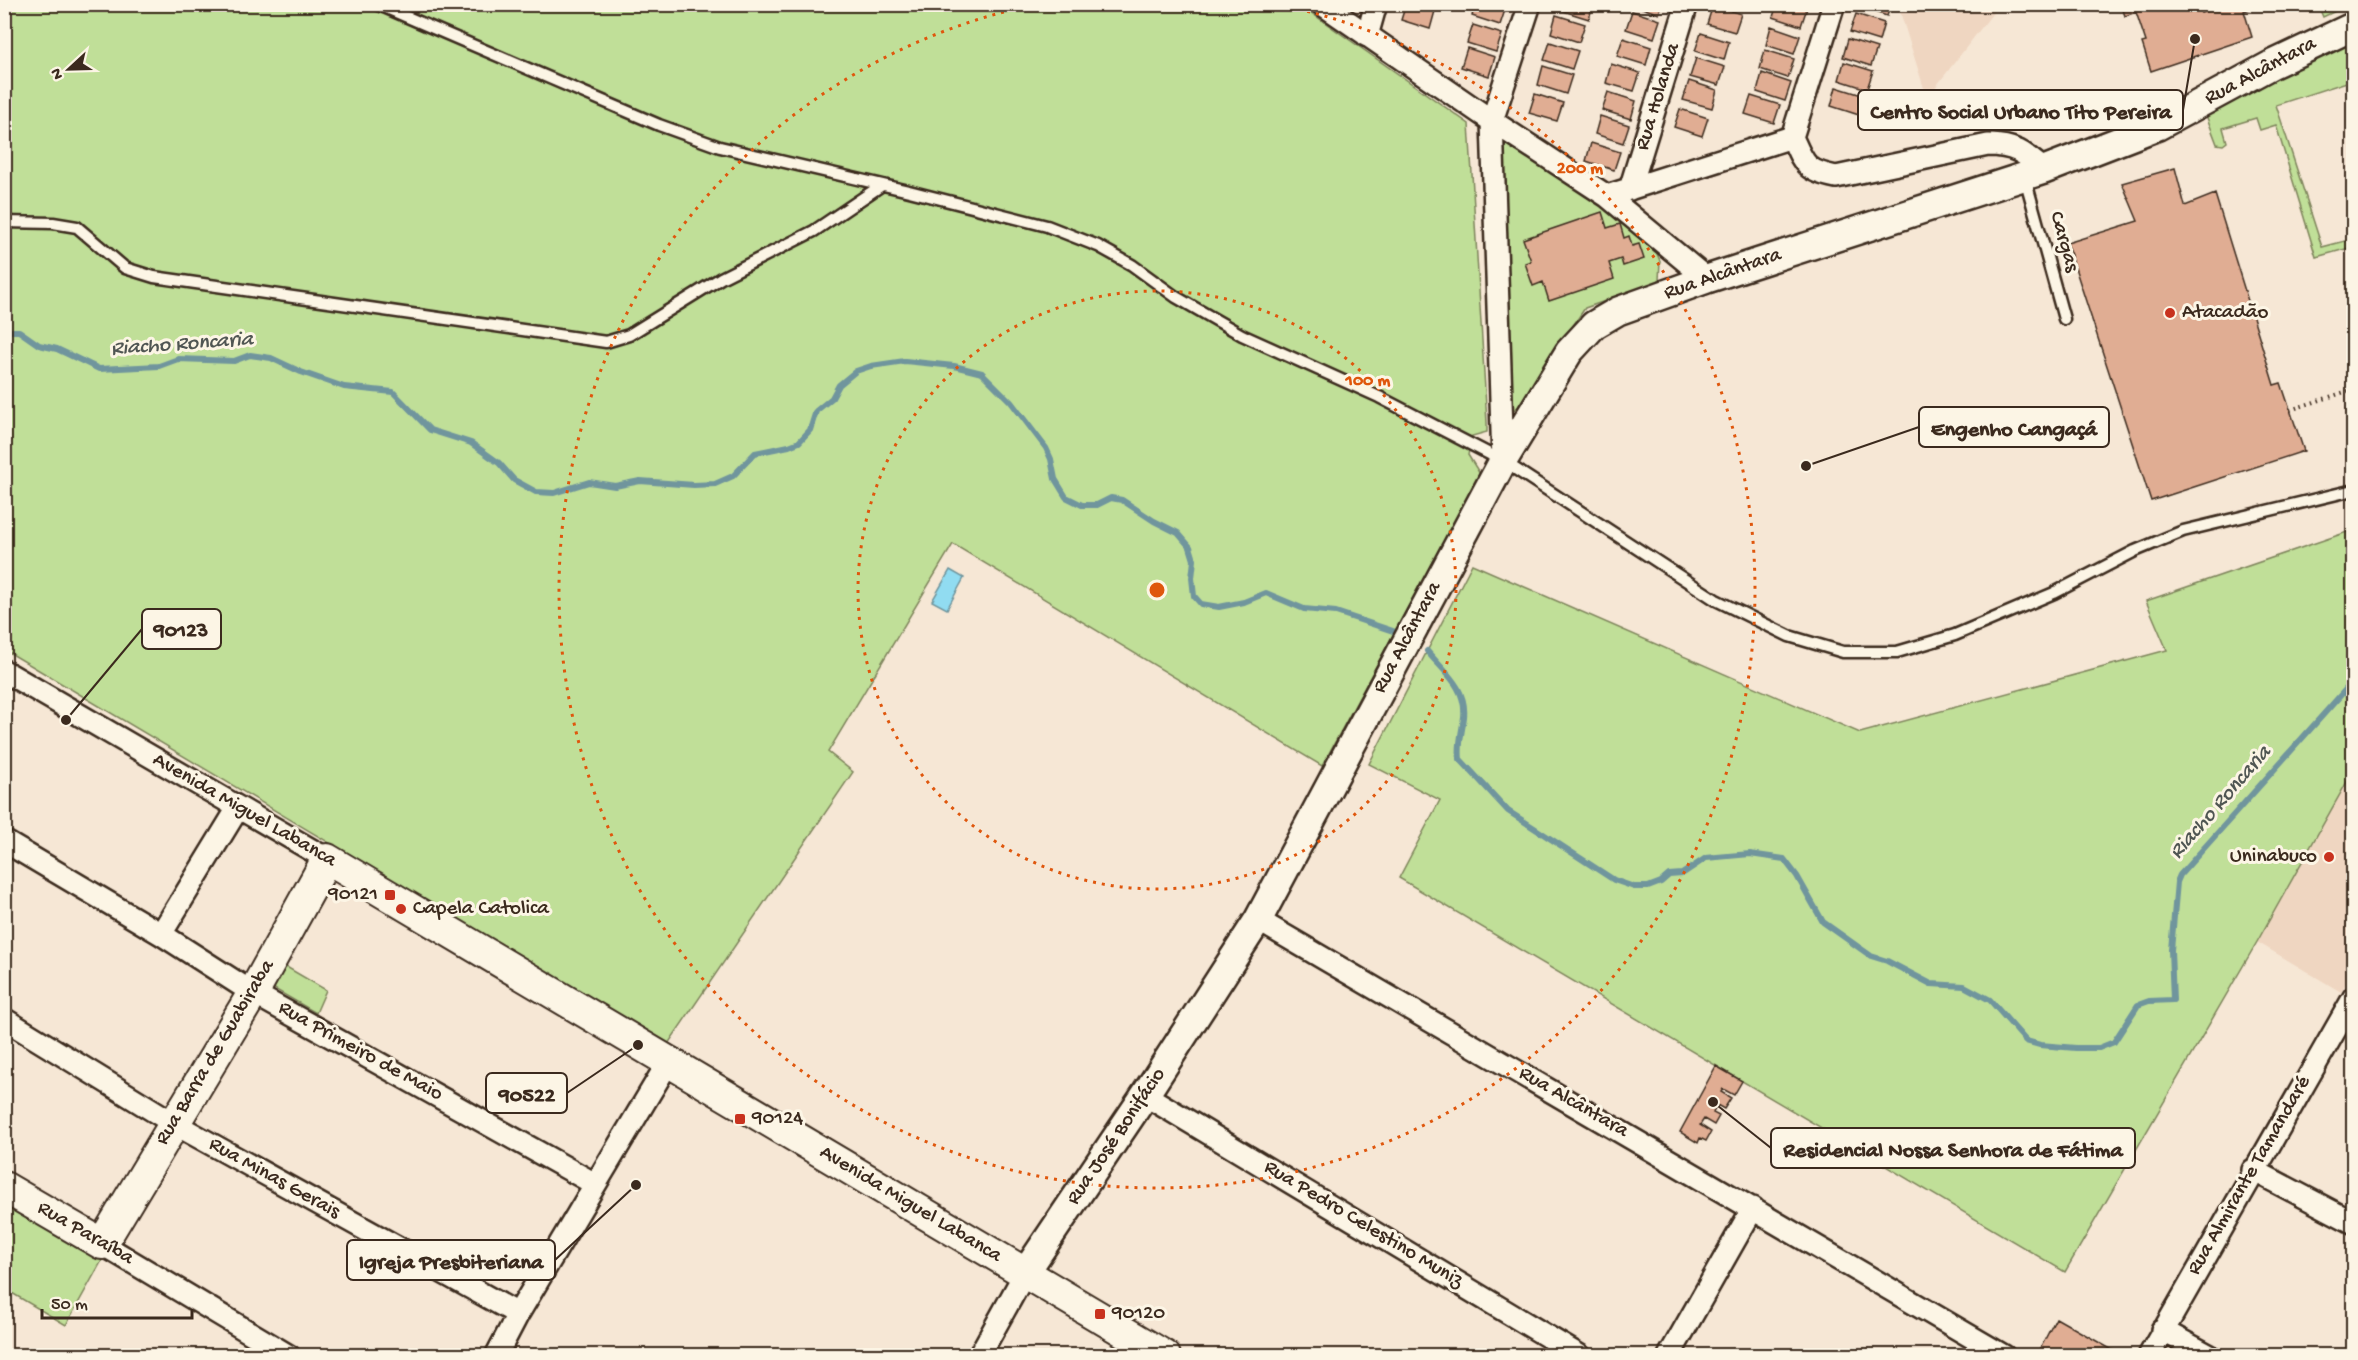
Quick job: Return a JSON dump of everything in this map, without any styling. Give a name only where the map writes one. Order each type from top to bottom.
[{"type":"main road","name":"Rua Barra de Guabiraba","points":[[102,1244],[253,993],[327,859]]},
{"type":"main road","name":"Avenida Miguel Labanca","points":[[327,859],[1165,1356]]},
{"type":"main road","name":"Rua Paraíba","points":[[4,1187],[102,1244]]},
{"type":"street","points":[[1322,4],[1606,196],[1707,279]]},
{"type":"street","points":[[1367,36],[1376,4]]},
{"type":"street","points":[[1503,461],[1492,121],[1530,4]]},
{"type":"street","name":"Rua Holanda","points":[[1630,189],[1687,4]]},
{"type":"street","points":[[1834,4],[1791,137],[1802,161],[1816,173],[1836,177],[1988,145],[2006,145],[2024,153],[2034,173]]},
{"type":"street","name":"Rua Alcântara","points":[[2004,1356],[1258,920],[1503,461],[1569,352],[1594,325],[1617,311],[1707,279],[2034,173],[2158,126],[2281,60],[2354,26]]},
{"type":"street","points":[[1606,196],[1791,137]]},
{"type":"street","name":"Avenida Miguel Labanca","points":[[4,671],[327,859]]},
{"type":"street","points":[[161,934],[238,808]]},
{"type":"street","name":"Rua Primeiro de Maio","points":[[4,841],[161,934],[253,993],[595,1184]]},
{"type":"street","name":"Rua José Bonifácio","points":[[979,1356],[1025,1273],[1145,1095],[1258,920]]},
{"type":"street","name":"Rua Almirante Tamandaré","points":[[2149,1356],[2253,1170],[2354,997]]},
{"type":"street","name":"Rua Minas Gerais","points":[[4,1019],[175,1124],[518,1314]]},
{"type":"street","points":[[496,1356],[518,1314],[669,1061]]},
{"type":"street","name":"Rua Pedro Celestino Muniz","points":[[1145,1095],[1580,1356]]},
{"type":"street","points":[[2253,1170],[2354,1223]]},
{"type":"street","points":[[1669,1356],[1753,1208]]},
{"type":"street","name":"Rua Paraíba","points":[[102,1244],[289,1356]]},
{"type":"street","points":[[2162,1330],[2210,1356]]},
{"type":"lane","points":[[377,4],[659,125],[720,147],[1047,226],[1098,246],[1132,265],[1176,297],[1242,335],[1379,397],[1503,461],[1716,600],[1789,636],[1843,652],[1897,652],[1955,635],[2054,593],[2135,550],[2183,531],[2354,490]]},
{"type":"lane","name":"Cargas","points":[[2034,173],[2064,319]]},
{"type":"lane","points":[[4,222],[52,223],[77,227],[125,268],[154,277],[606,342],[629,335],[722,278],[814,231],[882,185]]},
{"type":"path","points":[[2290,410],[2354,389]]},
{"type":"shaded area","points":[[1898,4],[1999,5],[1927,98]]},
{"type":"shaded area","name":"Uninabuco","points":[[2353,771],[2353,971],[2341,992],[2257,942]]},
{"type":"green space","points":[[4,5],[1300,5],[1469,124],[1487,432],[1472,436],[1468,455],[1480,474],[1322,766],[953,544],[828,752],[853,772],[668,1044],[5,650]]},
{"type":"green space","points":[[2318,5],[2348,5],[2323,17]]},
{"type":"green space","points":[[2353,33],[2353,80],[2276,105],[2322,247],[2353,239],[2353,247],[2316,257],[2276,125],[2260,130],[2256,118],[2223,128],[2227,142],[2223,145],[2217,144],[2206,115]]},
{"type":"green space","points":[[1497,138],[1601,205],[1643,237],[1656,251],[1660,261],[1659,280],[1655,284],[1585,308],[1518,407],[1512,411],[1509,409]]},
{"type":"green space","points":[[2353,530],[2353,771],[2257,942],[2065,1272],[1399,878],[1440,800],[1369,764],[1472,564],[1860,733],[2167,650],[2146,601]]},
{"type":"green space","points":[[283,965],[326,990],[316,1013],[271,987]]},
{"type":"green space","points":[[5,1198],[105,1255],[66,1325],[5,1289]]},
{"type":"water","points":[[950,570],[964,578],[947,609],[932,601]]},
{"type":"building","points":[[1406,4],[1415,4],[1435,11],[1430,29],[1401,20]]},
{"type":"building","points":[[1475,4],[1506,7],[1500,25],[1472,16]]},
{"type":"building","points":[[1562,4],[1593,4],[1589,19],[1560,10]]},
{"type":"building","points":[[1631,4],[1662,4],[1659,14]]},
{"type":"building","points":[[1777,4],[1797,4],[1807,8],[1801,26],[1773,17]]},
{"type":"building","points":[[1860,4],[1891,4],[1887,16],[1859,7]]},
{"type":"building","points":[[2121,4],[2198,4],[2201,13],[2226,4],[2264,4],[2244,11],[2252,37],[2151,71],[2142,43],[2146,42],[2136,12],[2125,16]]},
{"type":"building","points":[[1713,5],[1741,14],[1735,32],[1707,24]]},
{"type":"building","points":[[1632,11],[1660,20],[1654,38],[1626,29]]},
{"type":"building","points":[[1856,14],[1884,23],[1879,41],[1850,32]]},
{"type":"building","points":[[1556,15],[1585,24],[1579,42],[1551,33]]},
{"type":"building","points":[[1473,25],[1502,34],[1496,52],[1467,43]]},
{"type":"building","points":[[1771,26],[1800,36],[1794,54],[1766,45]]},
{"type":"building","points":[[1701,33],[1729,42],[1724,60],[1695,51]]},
{"type":"building","points":[[1623,38],[1651,47],[1646,65],[1617,56]]},
{"type":"building","points":[[1848,39],[1877,48],[1871,66],[1843,57]]},
{"type":"building","points":[[1550,42],[1578,51],[1572,69],[1544,60]]},
{"type":"building","points":[[1467,48],[1495,57],[1489,76],[1461,67]]},
{"type":"building","points":[[1765,50],[1794,59],[1788,78],[1760,69]]},
{"type":"building","points":[[1696,58],[1725,67],[1719,85],[1690,77]]},
{"type":"building","points":[[1844,62],[1873,71],[1867,89],[1839,80]]},
{"type":"building","points":[[1611,64],[1640,73],[1634,91],[1606,83]]},
{"type":"building","points":[[1543,66],[1572,75],[1566,94],[1538,85]]},
{"type":"building","points":[[1762,73],[1791,83],[1785,101],[1757,92]]},
{"type":"building","points":[[1689,81],[1717,90],[1712,108],[1683,100]]},
{"type":"building","points":[[1836,87],[1865,96],[1859,115],[1831,106]]},
{"type":"building","points":[[1608,92],[1636,101],[1631,119],[1602,110]]},
{"type":"building","points":[[1535,94],[1563,103],[1557,121],[1529,113]]},
{"type":"building","points":[[1751,96],[1780,105],[1774,123],[1745,114]]},
{"type":"building","points":[[1680,109],[1708,118],[1702,136],[1674,127]]},
{"type":"building","points":[[1600,116],[1629,125],[1623,143],[1595,134]]},
{"type":"building","points":[[1591,143],[1620,152],[1614,170],[1586,161]]},
{"type":"building","name":"Atacadão","points":[[2175,168],[2185,206],[2215,194],[2274,385],[2281,383],[2304,451],[2151,501],[2067,243],[2138,221],[2122,183]]},
{"type":"building","points":[[1602,212],[1607,228],[1620,224],[1624,238],[1629,236],[1632,246],[1639,244],[1644,259],[1623,266],[1621,259],[1609,263],[1614,279],[1549,301],[1543,282],[1533,286],[1525,263],[1531,261],[1523,239]]},
{"type":"building","points":[[1716,1066],[1742,1081],[1734,1095],[1723,1089],[1721,1092],[1731,1098],[1724,1109],[1717,1105],[1713,1113],[1719,1116],[1714,1125],[1704,1119],[1700,1125],[1711,1132],[1706,1141],[1700,1138],[1698,1143],[1680,1132]]},
{"type":"building","points":[[2056,1318],[2123,1356],[2042,1356],[2038,1353]]},
{"type":"waterway","name":"Riacho Roncaria","points":[[4,331],[19,331],[39,345],[57,349],[99,369],[159,366],[178,359],[234,361],[250,355],[271,358],[301,372],[344,387],[393,392],[430,430],[471,443],[499,463],[514,480],[536,492],[554,493],[589,482],[615,486],[640,481],[694,485],[715,484],[733,476],[755,453],[799,442],[810,430],[816,411],[832,398],[839,385],[856,371],[871,366],[905,361],[954,366],[982,373],[1011,402],[1046,448],[1055,479],[1066,497],[1082,505],[1097,505],[1111,498],[1122,500],[1154,521],[1178,533],[1190,547],[1194,560],[1192,578],[1194,596],[1201,604],[1219,607],[1244,602],[1266,593],[1304,609],[1336,612],[1393,631]]},
{"type":"waterway","name":"Riacho Roncaria","points":[[1427,651],[1453,681],[1462,697],[1464,717],[1460,759],[1508,811],[1614,880],[1634,887],[1648,887],[1661,882],[1669,875],[1682,874],[1706,858],[1750,854],[1784,859],[1797,876],[1823,922],[1871,956],[1887,961],[1931,984],[1964,986],[1990,1000],[2026,1041],[2040,1045],[2076,1048],[2099,1048],[2114,1042],[2138,1005],[2149,1001],[2173,1000],[2171,950],[2177,882],[2180,875],[2354,679]]},
{"type":"place","name":"Centro Social Urbano Tito Pereira","points":[[2195,39]]},
{"type":"place","name":"Atacadão","points":[[2170,313]]},
{"type":"place","name":"Engenho Cangaçá","points":[[1806,466]]},
{"type":"place","name":"90123","points":[[66,720]]},
{"type":"place","name":"Uninabuco","points":[[2329,857]]},
{"type":"place","name":"90121","points":[[390,895]]},
{"type":"place","name":"Capela Catolica","points":[[401,909]]},
{"type":"place","name":"90522","points":[[638,1045]]},
{"type":"place","name":"Residencial Nossa Senhora de Fátima","points":[[1713,1102]]},
{"type":"place","name":"90124","points":[[740,1119]]},
{"type":"place","name":"Igreja Presbiteriana","points":[[636,1185]]},
{"type":"place","name":"90120","points":[[1100,1314]]}]
